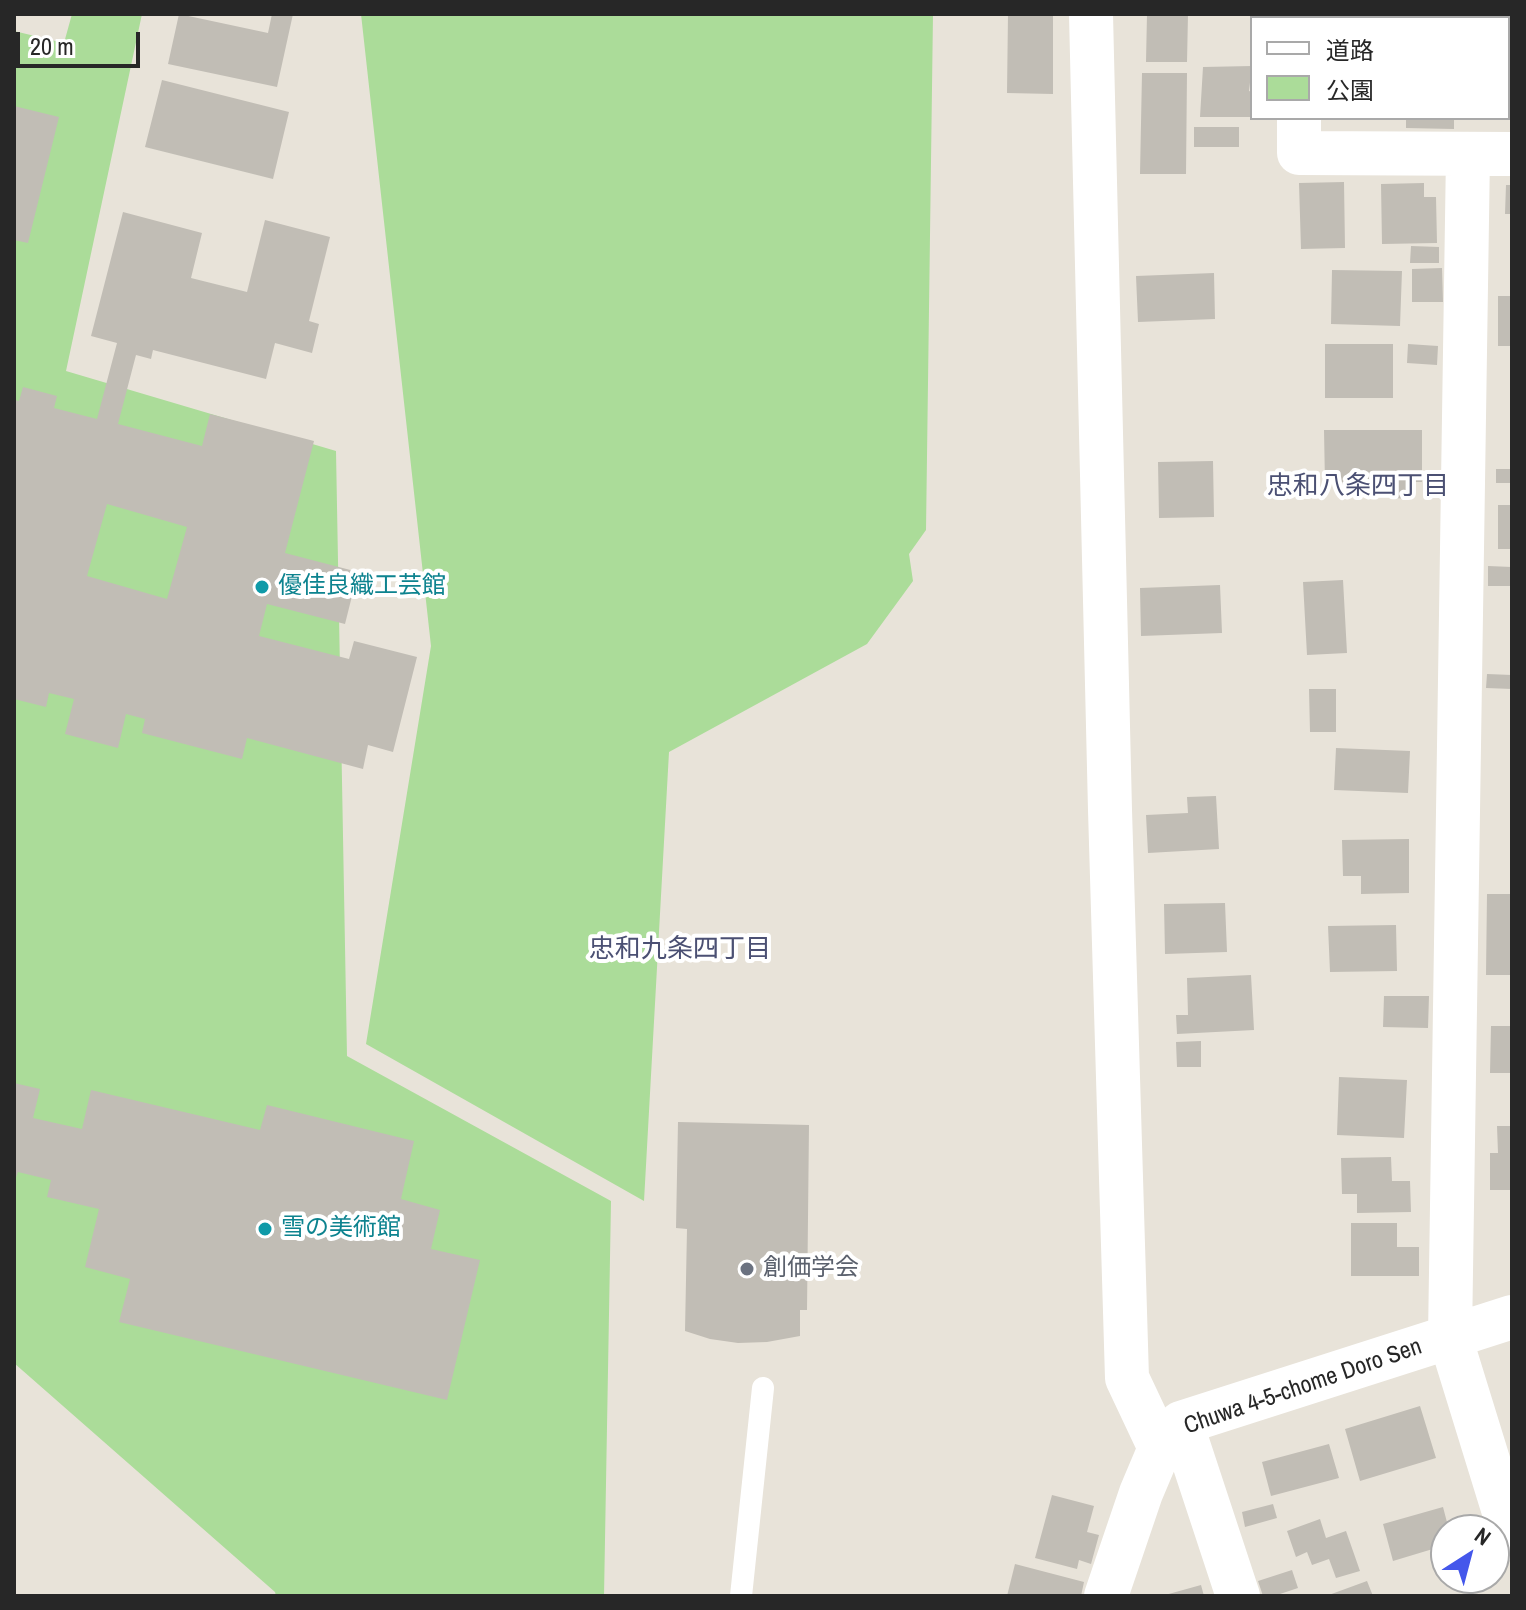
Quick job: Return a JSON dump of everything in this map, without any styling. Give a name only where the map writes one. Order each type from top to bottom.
[{"type":"street","points":[[1091,14],[1127,1378],[1171,1436],[1238,1596]]},
{"type":"street","points":[[1299,120],[1299,153],[1512,154]]},
{"type":"street","points":[[1468,154],[1450,1337],[1512,1538]]},
{"type":"street","name":"Chuwa 4-5-chome Doro Sen","points":[[1106,1596],[1141,1493],[1171,1436],[1512,1317]]},
{"type":"lane","points":[[741,1596],[763,1388]]},
{"type":"green space","points":[[72,14],[142,14],[66,371],[336,451],[347,1056],[611,1201],[604,1596],[276,1596],[14,1363],[14,31],[64,43]]},
{"type":"green space","points":[[361,14],[933,14],[926,530],[909,554],[913,581],[867,644],[669,752],[644,1201],[366,1044],[431,646]]},
{"type":"building","points":[[179,14],[268,33],[272,14],[293,14],[277,87],[168,64]]},
{"type":"building","points":[[1008,14],[1053,14],[1053,94],[1007,93]]},
{"type":"building","points":[[1147,14],[1188,14],[1187,62],[1146,62]]},
{"type":"building","points":[[1410,14],[1454,14],[1454,16]]},
{"type":"building","points":[[1250,66],[1250,117],[1200,117],[1203,67]]},
{"type":"building","points":[[1142,73],[1187,73],[1186,174],[1140,174]]},
{"type":"building","points":[[162,80],[289,112],[273,179],[145,147]]},
{"type":"building","points":[[14,106],[59,117],[28,243],[14,240]]},
{"type":"building","points":[[1406,120],[1454,120],[1454,129],[1406,128]]},
{"type":"building","points":[[1194,127],[1239,127],[1239,147],[1194,147]]},
{"type":"building","points":[[1344,182],[1345,248],[1301,249],[1299,183]]},
{"type":"building","points":[[1424,183],[1424,197],[1436,197],[1437,243],[1382,244],[1381,184]]},
{"type":"building","points":[[1506,185],[1512,185],[1512,214],[1505,214]]},
{"type":"building","name":"優佳良織工芸館","points":[[123,212],[202,233],[191,278],[247,292],[265,220],[330,237],[309,321],[319,324],[312,353],[275,343],[266,379],[153,350],[151,359],[136,355],[118,424],[202,446],[210,414],[314,441],[285,553],[358,572],[345,624],[267,604],[259,636],[349,659],[354,641],[417,657],[393,752],[368,745],[363,769],[247,738],[242,759],[142,733],[145,719],[126,714],[118,748],[65,734],[74,699],[49,693],[46,707],[14,699],[14,400],[19,401],[23,387],[57,396],[54,408],[97,419],[117,343],[91,336]],"holes":[[[107,504],[187,527],[167,599],[87,576]]]},
{"type":"building","points":[[1411,246],[1439,247],[1439,263],[1410,263]]},
{"type":"building","points":[[1442,268],[1443,302],[1412,302],[1412,269]]},
{"type":"building","points":[[1332,270],[1402,271],[1400,326],[1331,324]]},
{"type":"building","points":[[1214,273],[1215,319],[1138,322],[1136,276]]},
{"type":"building","points":[[1498,296],[1512,296],[1512,346],[1498,346]]},
{"type":"building","points":[[1325,344],[1393,344],[1393,398],[1325,398]]},
{"type":"building","points":[[1408,344],[1438,346],[1437,365],[1407,363]]},
{"type":"building","points":[[1324,430],[1422,430],[1422,482],[1412,482],[1412,499],[1392,498],[1392,484],[1325,484]]},
{"type":"building","points":[[1213,461],[1214,517],[1159,518],[1158,462]]},
{"type":"building","points":[[1496,469],[1512,469],[1512,483],[1496,483]]},
{"type":"building","points":[[1498,505],[1512,505],[1512,549],[1498,549]]},
{"type":"building","points":[[1488,566],[1512,567],[1512,586],[1488,586]]},
{"type":"building","points":[[1343,580],[1347,653],[1307,655],[1303,582]]},
{"type":"building","points":[[1220,585],[1222,633],[1141,636],[1140,588]]},
{"type":"building","points":[[1487,674],[1512,675],[1512,689],[1486,688]]},
{"type":"building","points":[[1309,689],[1336,689],[1336,732],[1310,732]]},
{"type":"building","points":[[1336,748],[1410,751],[1408,793],[1334,790]]},
{"type":"building","points":[[1216,796],[1219,849],[1148,853],[1146,815],[1188,813],[1187,797]]},
{"type":"building","points":[[1409,839],[1409,893],[1361,894],[1361,876],[1343,876],[1342,840]]},
{"type":"building","points":[[1487,894],[1512,894],[1512,975],[1486,975]]},
{"type":"building","points":[[1225,903],[1227,952],[1165,954],[1164,904]]},
{"type":"building","points":[[1396,925],[1397,971],[1330,972],[1328,926]]},
{"type":"building","points":[[1251,975],[1254,1030],[1177,1034],[1176,1015],[1188,1015],[1187,978]]},
{"type":"building","points":[[1384,996],[1429,996],[1428,1028],[1383,1027]]},
{"type":"building","points":[[1491,1026],[1512,1026],[1512,1073],[1490,1073]]},
{"type":"building","points":[[1201,1041],[1201,1067],[1177,1067],[1176,1042]]},
{"type":"building","points":[[1339,1077],[1407,1080],[1404,1138],[1337,1135]]},
{"type":"building","name":"雪の美術館","points":[[14,1083],[40,1089],[33,1118],[82,1129],[91,1090],[260,1130],[267,1105],[414,1141],[401,1199],[440,1210],[431,1249],[480,1260],[447,1400],[119,1322],[130,1279],[85,1267],[99,1209],[47,1197],[51,1180],[18,1172],[14,1183]]},
{"type":"building","name":"創価学会","points":[[678,1122],[809,1125],[807,1310],[800,1310],[800,1336],[738,1343],[685,1331],[687,1229],[676,1228]]},
{"type":"building","points":[[1497,1126],[1512,1126],[1512,1190],[1490,1190],[1490,1153],[1498,1153]]},
{"type":"building","points":[[1391,1157],[1392,1181],[1410,1181],[1411,1212],[1357,1213],[1357,1194],[1342,1194],[1341,1158]]},
{"type":"building","points":[[1351,1223],[1397,1223],[1397,1247],[1419,1247],[1419,1276],[1351,1276]]},
{"type":"building","points":[[1420,1406],[1436,1458],[1360,1481],[1345,1429]]},
{"type":"building","points":[[1329,1444],[1339,1478],[1271,1496],[1262,1462]]},
{"type":"building","points":[[1052,1495],[1094,1506],[1087,1532],[1099,1535],[1091,1564],[1079,1560],[1077,1569],[1035,1558]]},
{"type":"building","points":[[1273,1504],[1277,1518],[1245,1527],[1242,1512]]},
{"type":"building","points":[[1443,1507],[1445,1514],[1430,1514],[1430,1550],[1393,1561],[1383,1524]]},
{"type":"building","points":[[1320,1519],[1326,1538],[1346,1531],[1360,1571],[1336,1578],[1329,1559],[1312,1565],[1307,1552],[1296,1557],[1287,1531]]},
{"type":"building","points":[[1015,1564],[1084,1582],[1081,1596],[1007,1596]]},
{"type":"building","points":[[1292,1570],[1298,1588],[1274,1596],[1263,1596],[1258,1581]]},
{"type":"building","points":[[1367,1581],[1373,1596],[1326,1596]]},
{"type":"building","points":[[1201,1585],[1204,1596],[1165,1596],[1165,1595]]},
{"type":"place","name":"優佳良織工芸館","points":[[262,587]]},
{"type":"place","name":"雪の美術館","points":[[265,1229]]},
{"type":"place","name":"創価学会","points":[[747,1269]]},
{"type":"district","name":"忠和八条四丁目","points":[[1358,487]]},
{"type":"district","name":"忠和九条四丁目","points":[[680,950]]}]
